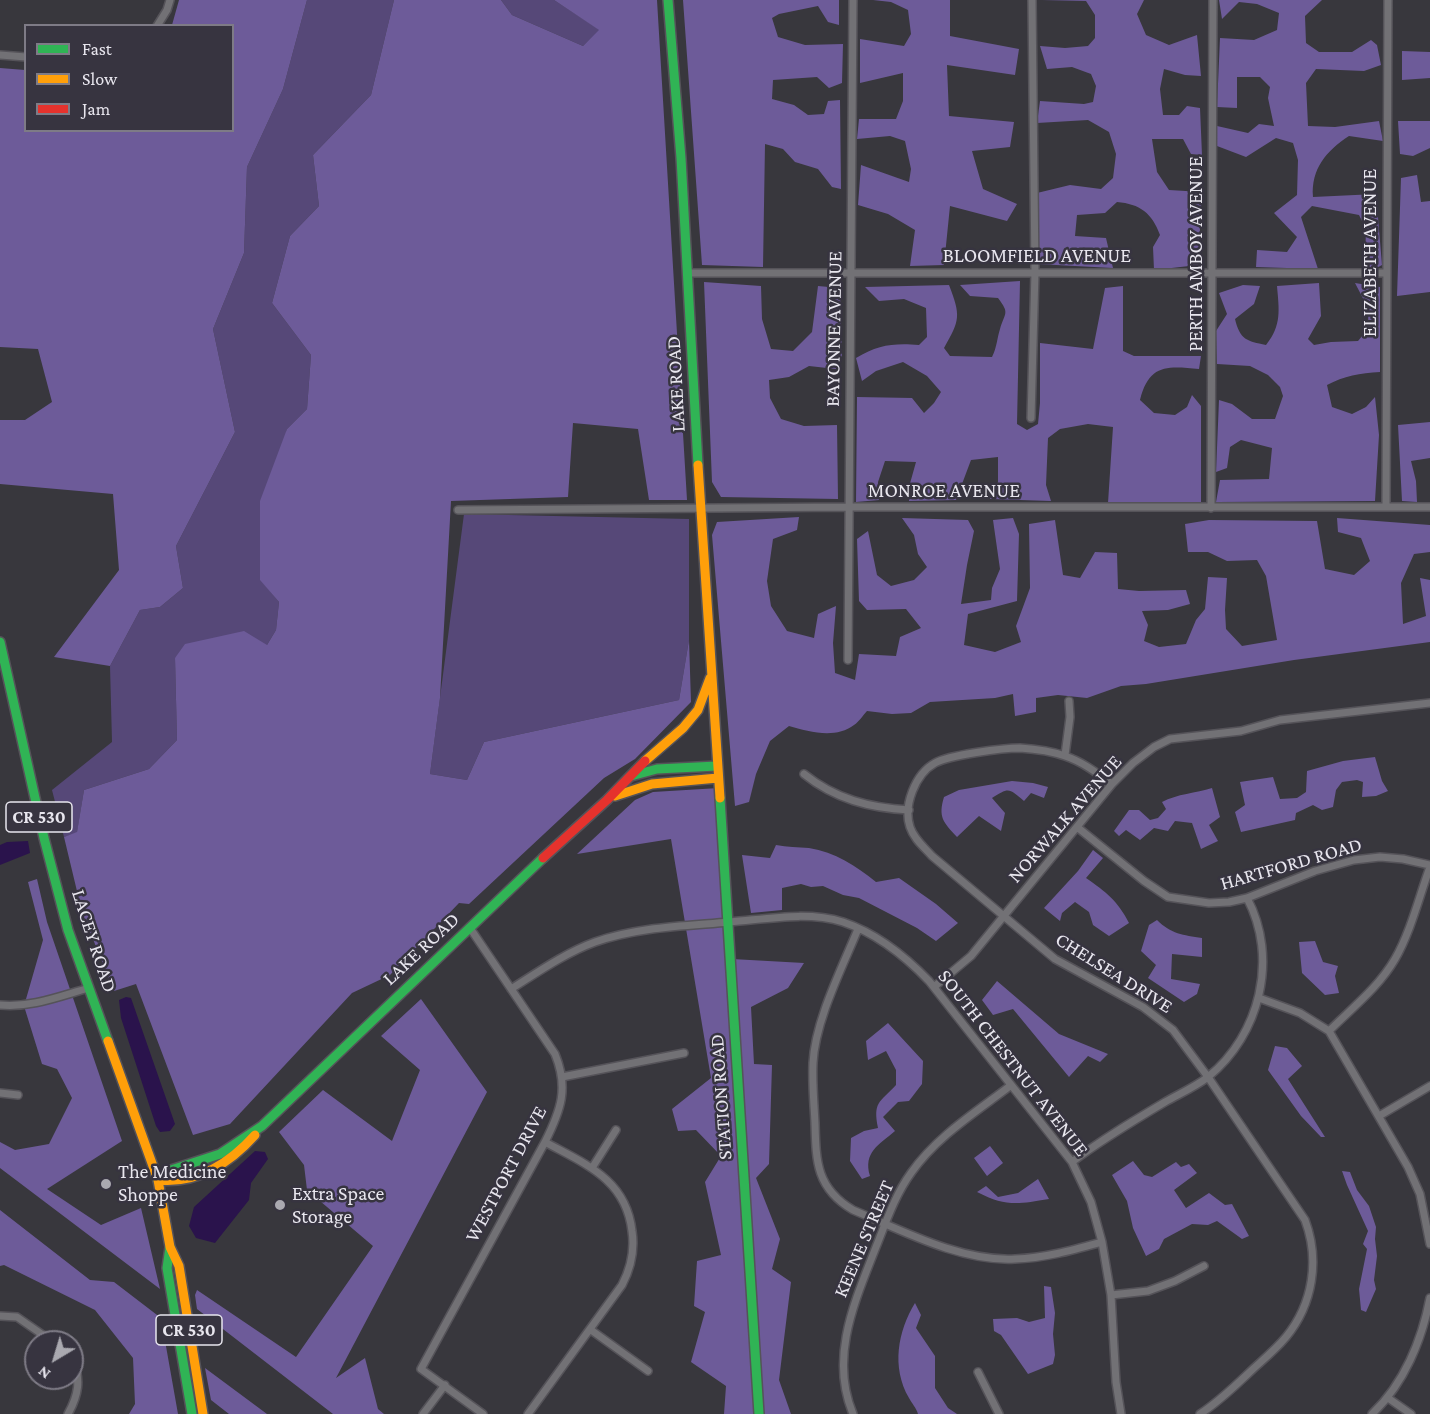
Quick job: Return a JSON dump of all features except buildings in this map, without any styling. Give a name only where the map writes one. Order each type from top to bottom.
[{"type":"street","points":[[158,24],[170,0]]},
{"type":"street","name":"LAKE ROAD","points":[[607,800],[642,784],[718,778],[700,510],[681,158],[668,0]]},
{"type":"street","name":"BAYONNE AVENUE","points":[[848,660],[849,384],[853,273],[853,0]]},
{"type":"street","points":[[1031,418],[1035,272],[1032,0]]},
{"type":"street","name":"PERTH AMBOY AVENUE","points":[[1211,508],[1213,0]]},
{"type":"street","name":"ELIZABETH AVENUE","points":[[1386,507],[1388,0]]},
{"type":"street","points":[[0,55],[24,57]]},
{"type":"street","name":"BLOOMFIELD AVENUE","points":[[687,273],[1387,273]]},
{"type":"street","name":"MONROE AVENUE","points":[[458,510],[1430,507]]},
{"type":"street","name":"LACEY ROAD","points":[[0,642],[51,868],[69,930],[158,1180],[170,1247],[179,1266],[203,1414]]},
{"type":"street","points":[[630,777],[693,718],[699,710],[712,672]]},
{"type":"street","points":[[1065,755],[1070,717],[1069,701]]},
{"type":"street","name":"NORWALK AVENUE","points":[[934,987],[971,956],[1112,784],[1133,763],[1154,747],[1170,739],[1240,731],[1280,720],[1430,703]]},
{"type":"street","points":[[804,774],[844,799],[890,809],[909,810],[915,785],[934,763],[952,757],[1019,748],[1065,755],[1084,764],[1112,784]]},
{"type":"street","name":"LAKE ROAD","points":[[158,1180],[173,1183],[211,1171],[227,1163],[244,1148],[262,1126],[630,777],[657,769],[717,766]]},
{"type":"street","name":"STATION ROAD","points":[[718,778],[759,1414]]},
{"type":"street","name":"CHELSEA DRIVE","points":[[909,810],[910,827],[916,839],[932,856],[1055,959],[1143,1007],[1173,1030],[1208,1077],[1305,1220],[1311,1235],[1314,1263],[1309,1296],[1295,1324],[1285,1339],[1222,1399],[1200,1414]]},
{"type":"street","name":"HARTFORD ROAD","points":[[1077,827],[1144,881],[1168,897],[1209,903],[1247,898],[1315,871],[1354,860],[1380,857],[1403,859],[1430,866]]},
{"type":"street","points":[[1329,1031],[1382,979],[1395,961],[1430,866]]},
{"type":"street","points":[[1071,1162],[1101,1140],[1208,1077],[1230,1054],[1248,1030],[1259,998],[1263,972],[1257,924],[1247,898]]},
{"type":"street","name":"SOUTH CHESTNUT AVENUE","points":[[511,989],[562,957],[603,939],[640,931],[811,916],[843,922],[887,944],[908,959],[934,987],[1071,1162],[1091,1202],[1111,1294],[1116,1382],[1121,1414]]},
{"type":"street","name":"WESTPORT DRIVE","points":[[470,928],[555,1054],[562,1077],[560,1106],[545,1142],[421,1369],[483,1414]]},
{"type":"street","points":[[858,929],[829,1000],[813,1062],[817,1166],[830,1192],[841,1203],[885,1223],[947,1248],[978,1256],[1006,1259],[1039,1257],[1101,1242]]},
{"type":"street","points":[[0,1005],[42,1002],[89,988]]},
{"type":"street","points":[[1259,998],[1300,1013],[1329,1031],[1408,1167],[1420,1194],[1430,1244]]},
{"type":"street","points":[[562,1077],[684,1053]]},
{"type":"street","name":"KEENE STREET","points":[[853,1414],[846,1391],[843,1369],[849,1318],[900,1190],[910,1173],[927,1153],[960,1123],[1010,1086]]},
{"type":"street","points":[[1379,1116],[1430,1086]]},
{"type":"street","points":[[0,1093],[18,1095]]},
{"type":"street","points":[[592,1168],[616,1130]]},
{"type":"street","points":[[528,1414],[618,1293],[632,1263],[633,1241],[627,1210],[619,1192],[592,1168],[545,1142]]},
{"type":"street","name":"LACEY ROAD","points":[[170,1247],[167,1268],[192,1414]]},
{"type":"street","points":[[1111,1294],[1149,1291],[1204,1266]]},
{"type":"street","points":[[1372,1414],[1388,1398],[1418,1344],[1426,1322],[1430,1298]]},
{"type":"street","points":[[0,1316],[17,1317],[36,1330]]},
{"type":"street","points":[[591,1330],[648,1371]]},
{"type":"street","points":[[978,1372],[999,1414]]},
{"type":"street","points":[[423,1414],[445,1385]]},
{"type":"street","points":[[68,1414],[78,1390]]},
{"type":"street","points":[[1388,1398],[1411,1414]]},
{"type":"shaded area","points":[[179,0],[307,0],[283,89],[247,167],[244,253],[213,329],[235,432],[176,546],[183,588],[160,607],[140,610],[110,666],[54,657],[119,570],[113,494],[0,484],[0,420],[25,420],[52,402],[38,349],[0,347],[0,68],[24,70],[24,132],[234,132],[234,24],[172,24]]},
{"type":"shaded area","points":[[307,0],[394,0],[371,95],[313,155],[319,206],[290,236],[272,303],[311,355],[307,409],[287,429],[260,579],[279,602],[276,630],[267,645],[175,658],[177,740],[149,769],[84,790],[77,833],[64,837],[52,790],[112,742],[110,666],[140,610],[160,607],[183,588],[176,546],[235,432],[213,329],[244,253],[247,167],[283,89]]},
{"type":"shaded area","points":[[394,0],[501,0],[512,15],[583,46],[599,30],[554,0],[657,0],[687,500],[649,500],[638,429],[573,423],[568,497],[451,501],[440,698],[430,774],[467,780],[484,742],[679,700],[689,640],[691,702],[635,759],[604,778],[469,904],[459,903],[390,975],[352,993],[230,1124],[193,1135],[136,984],[114,991],[82,912],[64,837],[77,832],[84,790],[149,769],[177,740],[175,658],[185,644],[244,631],[267,645],[276,630],[279,602],[260,580],[260,501],[287,429],[307,409],[311,355],[272,303],[290,236],[319,206],[313,155],[371,95]]},
{"type":"shaded area","points":[[501,0],[554,0],[600,30],[583,46],[512,15]]},
{"type":"shaded area","points":[[683,0],[839,0],[839,25],[828,22],[818,6],[779,14],[772,18],[778,37],[805,45],[843,44],[842,83],[829,88],[817,77],[773,80],[772,99],[794,105],[808,115],[824,114],[828,101],[840,100],[841,189],[832,187],[818,169],[795,162],[783,149],[765,144],[763,267],[702,265]]},
{"type":"shaded area","points":[[873,0],[950,0],[950,36],[1019,49],[1015,75],[947,65],[949,116],[1014,122],[1010,147],[972,151],[983,189],[1017,204],[1007,221],[950,206],[944,265],[910,266],[915,230],[888,214],[858,205],[861,165],[909,182],[911,169],[905,141],[890,136],[857,139],[859,119],[896,119],[903,101],[903,73],[860,83],[860,39],[904,46],[911,34],[908,10],[891,2]]},
{"type":"shaded area","points":[[1042,0],[1144,0],[1137,14],[1146,35],[1169,45],[1197,35],[1201,76],[1185,75],[1164,69],[1160,89],[1163,115],[1179,115],[1187,106],[1200,108],[1202,155],[1191,154],[1183,139],[1152,139],[1157,172],[1169,190],[1202,192],[1198,265],[1154,270],[1153,247],[1160,235],[1157,227],[1144,211],[1132,205],[1117,202],[1105,213],[1077,215],[1075,236],[1106,238],[1113,268],[1037,264],[1037,193],[1070,185],[1101,189],[1113,178],[1116,154],[1109,132],[1088,120],[1037,123],[1040,101],[1084,104],[1093,102],[1096,86],[1091,74],[1072,67],[1047,69],[1040,46],[1065,48],[1088,46],[1095,38],[1095,15],[1086,1]]},
{"type":"shaded area","points":[[1219,0],[1322,0],[1305,16],[1306,43],[1319,52],[1352,52],[1371,40],[1377,45],[1381,65],[1364,71],[1316,69],[1306,83],[1308,126],[1335,127],[1379,121],[1383,141],[1349,136],[1333,148],[1317,169],[1313,197],[1376,194],[1382,265],[1371,271],[1365,263],[1366,229],[1359,215],[1312,206],[1301,217],[1318,269],[1256,267],[1257,250],[1287,252],[1297,237],[1274,213],[1297,195],[1298,160],[1293,143],[1276,138],[1246,157],[1217,146],[1217,126],[1248,133],[1259,124],[1274,126],[1268,98],[1270,87],[1260,77],[1237,77],[1237,108],[1217,107],[1220,38],[1254,40],[1277,30],[1279,13],[1257,4],[1239,2],[1222,19]]},
{"type":"shaded area","points":[[1402,51],[1430,52],[1430,78],[1402,80]]},
{"type":"shaded area","points":[[1398,121],[1430,121],[1430,148],[1413,156],[1400,154]]},
{"type":"shaded area","points":[[1417,175],[1421,202],[1430,201],[1430,292],[1397,296],[1401,178]]},
{"type":"shaded area","points":[[1020,281],[1017,424],[1027,430],[1038,424],[1040,343],[1093,349],[1105,288],[1123,286],[1123,351],[1134,356],[1201,356],[1199,369],[1169,368],[1154,374],[1144,388],[1140,400],[1154,413],[1175,415],[1187,407],[1192,395],[1201,406],[1201,504],[1108,503],[1113,427],[1088,424],[1060,429],[1048,438],[1046,485],[1051,501],[990,499],[998,482],[998,457],[971,460],[956,500],[909,501],[909,487],[916,462],[885,461],[878,482],[879,500],[856,502],[857,397],[912,398],[924,413],[941,392],[927,376],[903,362],[876,371],[862,381],[856,358],[871,350],[886,346],[919,345],[927,337],[926,308],[904,299],[879,301],[865,287],[949,285],[956,304],[957,318],[944,348],[950,356],[992,357],[1005,316],[1004,307],[998,298],[970,296],[960,285]]},
{"type":"shaded area","points":[[704,282],[761,286],[762,319],[771,349],[793,351],[812,332],[818,286],[840,288],[842,359],[836,369],[809,366],[789,377],[769,380],[770,398],[781,419],[804,426],[837,425],[838,499],[721,497],[712,482]]},
{"type":"shaded area","points":[[1319,283],[1321,316],[1308,339],[1314,345],[1358,341],[1367,326],[1368,312],[1355,283],[1380,287],[1380,372],[1352,376],[1327,385],[1332,407],[1352,414],[1366,407],[1375,397],[1379,435],[1375,501],[1216,502],[1220,480],[1269,479],[1272,448],[1241,440],[1230,447],[1227,468],[1216,472],[1219,400],[1232,404],[1252,419],[1275,419],[1283,396],[1280,387],[1268,375],[1250,366],[1217,364],[1216,331],[1227,314],[1219,293],[1243,285],[1260,286],[1254,304],[1235,319],[1239,331],[1245,338],[1266,345],[1277,324],[1279,310],[1277,286]]},
{"type":"shaded area","points":[[1430,422],[1430,458],[1411,461],[1416,481],[1417,502],[1402,501],[1398,425]]},
{"type":"shaded area","points":[[464,514],[689,519],[689,640],[679,700],[484,742],[467,780],[430,774]]},
{"type":"shaded area","points":[[799,517],[797,530],[773,539],[767,581],[771,606],[787,631],[814,638],[818,614],[836,606],[833,643],[835,673],[855,680],[859,654],[896,656],[900,637],[921,628],[906,609],[867,610],[859,601],[857,539],[868,531],[877,575],[891,586],[914,580],[927,567],[918,554],[914,535],[902,518],[968,520],[974,531],[961,604],[991,600],[992,588],[1000,569],[993,520],[1013,518],[1019,534],[1017,601],[968,614],[964,645],[995,652],[1021,642],[1016,626],[1030,588],[1029,524],[1055,520],[1063,575],[1080,578],[1095,552],[1117,553],[1118,589],[1186,590],[1190,604],[1168,610],[1142,611],[1148,625],[1144,641],[1159,647],[1186,644],[1196,620],[1205,609],[1208,577],[1227,578],[1226,629],[1242,646],[1277,640],[1266,576],[1257,560],[1227,561],[1208,552],[1188,552],[1185,524],[1209,520],[1317,521],[1325,569],[1354,575],[1370,561],[1361,538],[1338,532],[1337,518],[1430,525],[1430,552],[1414,554],[1401,583],[1403,624],[1426,616],[1420,578],[1430,580],[1430,642],[1121,686],[1087,698],[1058,695],[1036,698],[1036,712],[1015,716],[1013,694],[995,698],[930,702],[911,713],[892,714],[867,711],[856,724],[839,732],[822,733],[789,726],[770,741],[756,774],[749,802],[735,806],[712,535],[717,522]]},
{"type":"shaded area","points":[[1375,757],[1382,781],[1388,791],[1376,796],[1362,797],[1363,782],[1357,780],[1342,782],[1336,790],[1333,807],[1322,810],[1313,805],[1296,813],[1295,820],[1241,832],[1235,812],[1245,805],[1240,782],[1273,777],[1280,799],[1297,798],[1306,792],[1307,771],[1343,761]]},
{"type":"shaded area","points":[[1012,781],[1048,787],[1044,798],[1031,793],[1024,801],[1009,790],[992,798],[1005,813],[1001,831],[979,816],[957,837],[945,823],[942,814],[944,797],[959,790]]},
{"type":"shaded area","points":[[719,788],[732,959],[804,963],[788,988],[751,1007],[754,1064],[772,1065],[769,1164],[756,1178],[780,1239],[772,1269],[791,1282],[779,1380],[791,1414],[724,1414],[726,1386],[691,1362],[705,1312],[694,1306],[697,1261],[721,1255],[705,1182],[721,1156],[696,1130],[678,1131],[672,1109],[711,1078],[671,839],[577,854],[635,800],[653,792]]},
{"type":"shaded area","points":[[1212,788],[1220,817],[1209,825],[1218,841],[1201,849],[1192,823],[1175,821],[1168,831],[1154,828],[1140,840],[1126,830],[1119,836],[1114,831],[1129,810],[1139,810],[1150,820],[1158,818],[1166,809],[1162,802],[1180,795]]},
{"type":"shaded area","points":[[28,841],[30,853],[0,865],[0,845],[7,842]]},
{"type":"shaded area","points":[[776,845],[809,848],[828,853],[853,865],[876,882],[899,878],[958,923],[936,941],[917,928],[859,898],[843,895],[823,886],[811,887],[801,884],[782,888],[782,910],[751,913],[742,855],[770,858]]},
{"type":"shaded area","points":[[1093,850],[1103,858],[1086,878],[1111,898],[1129,923],[1109,936],[1093,925],[1089,912],[1075,902],[1062,913],[1060,921],[1044,908],[1078,871]]},
{"type":"shaded area","points":[[37,879],[47,922],[122,1141],[47,1189],[101,1225],[141,1208],[160,1289],[0,1168],[0,1142],[15,1150],[49,1144],[72,1098],[57,1069],[42,1064],[24,1006],[43,940],[28,882]]},
{"type":"shaded area","points":[[1157,920],[1172,931],[1202,938],[1202,957],[1172,954],[1171,979],[1200,984],[1197,994],[1184,1002],[1148,978],[1156,965],[1141,951],[1149,925]]},
{"type":"shaded area","points":[[1315,941],[1323,962],[1338,966],[1335,976],[1339,993],[1325,995],[1302,973],[1299,942]]},
{"type":"shaded area","points":[[997,981],[1059,1034],[1108,1054],[1100,1062],[1088,1056],[1069,1077],[1013,1009],[993,1015],[982,1000]]},
{"type":"shaded area","points":[[126,997],[131,998],[175,1124],[170,1131],[160,1132],[156,1126],[121,1018],[119,1000]]},
{"type":"shaded area","points":[[421,999],[487,1092],[336,1378],[365,1358],[378,1409],[384,1414],[333,1414],[197,1309],[195,1295],[197,1290],[296,1357],[373,1246],[307,1190],[304,1165],[279,1132],[323,1090],[392,1141],[420,1070],[381,1036]]},
{"type":"shaded area","points":[[888,1023],[923,1061],[922,1084],[909,1101],[898,1102],[883,1117],[895,1131],[874,1150],[869,1161],[870,1176],[862,1179],[850,1161],[851,1138],[864,1131],[878,1128],[877,1108],[896,1085],[896,1070],[886,1051],[868,1060],[866,1041]]},
{"type":"shaded area","points":[[1275,1046],[1287,1048],[1302,1066],[1288,1079],[1325,1137],[1321,1137],[1301,1116],[1268,1070]]},
{"type":"shaded area","points":[[990,1146],[1003,1163],[987,1176],[974,1158]]},
{"type":"shaded area","points":[[255,1151],[265,1152],[268,1159],[251,1183],[249,1200],[215,1243],[196,1238],[189,1226],[194,1207]]},
{"type":"shaded area","points":[[1133,1161],[1144,1175],[1152,1177],[1176,1162],[1181,1167],[1189,1164],[1197,1173],[1174,1190],[1186,1208],[1209,1193],[1225,1205],[1232,1204],[1249,1236],[1242,1239],[1217,1221],[1208,1225],[1192,1224],[1164,1239],[1159,1249],[1146,1256],[1133,1228],[1127,1201],[1112,1175]]},
{"type":"shaded area","points":[[1342,1171],[1350,1172],[1357,1190],[1369,1206],[1376,1227],[1377,1256],[1374,1280],[1376,1289],[1366,1312],[1361,1310],[1359,1289],[1367,1249],[1363,1244],[1368,1231]]},
{"type":"shaded area","points":[[1038,1179],[1049,1199],[1012,1203],[996,1200],[977,1192],[986,1186],[998,1197],[1018,1193]]},
{"type":"shaded area","points":[[0,1210],[90,1280],[114,1282],[161,1318],[178,1414],[129,1414],[135,1404],[133,1358],[95,1310],[4,1265],[0,1266]]},
{"type":"shaded area","points":[[1044,1286],[1051,1287],[1055,1313],[1053,1334],[1055,1355],[1053,1364],[1028,1374],[1001,1335],[994,1331],[993,1319],[1017,1318],[1029,1322],[1045,1318]]},
{"type":"shaded area","points":[[915,1303],[921,1315],[916,1328],[935,1356],[935,1388],[948,1408],[957,1414],[918,1414],[903,1386],[899,1349],[904,1325]]},
{"type":"shaded area","points":[[205,1368],[267,1414],[229,1414],[211,1400]]},
{"type":"traffic: fast","points":[[668,0],[681,158],[698,465]]},
{"type":"traffic: fast","points":[[0,642],[44,838],[68,930],[108,1041]]},
{"type":"traffic: fast","points":[[631,776],[657,769],[717,766]]},
{"type":"traffic: fast","points":[[720,798],[759,1414]]},
{"type":"traffic: fast","points":[[158,1180],[168,1171],[220,1154],[262,1126],[543,858]]},
{"type":"traffic: fast","points":[[170,1247],[167,1268],[192,1414]]},
{"type":"traffic: slow","points":[[698,465],[720,798]]},
{"type":"traffic: slow","points":[[645,761],[683,728],[698,710],[710,678]]},
{"type":"traffic: slow","points":[[615,796],[652,784],[718,778]]},
{"type":"traffic: slow","points":[[108,1041],[158,1180],[170,1247],[179,1266],[203,1414]]},
{"type":"traffic: slow","points":[[158,1180],[186,1179],[212,1170],[234,1155],[255,1135]]},
{"type":"traffic: jam","points":[[543,858],[607,800],[645,761]]},
{"type":"place","name":"The Medicine Shoppe","points":[[106,1184]]},
{"type":"place","name":"Extra Space Storage","points":[[280,1205]]}]
